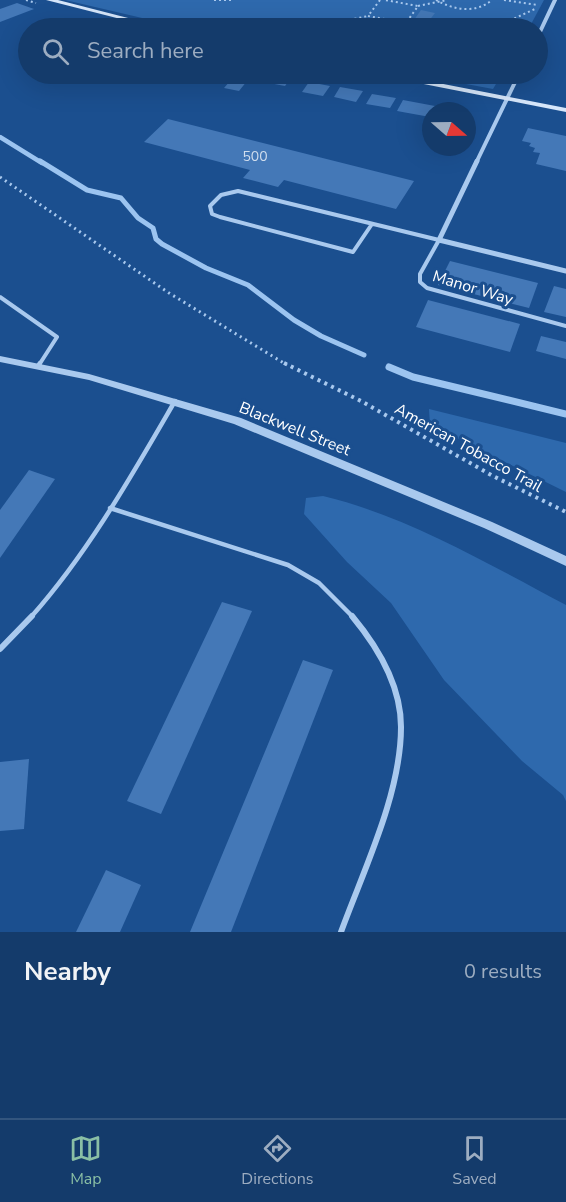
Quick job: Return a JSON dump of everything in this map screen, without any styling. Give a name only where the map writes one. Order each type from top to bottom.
[{"type":"main road","points":[[49,0],[117,18]]},
{"type":"main road","points":[[435,84],[566,110]]},
{"type":"street","points":[[546,18],[555,0]]},
{"type":"street","points":[[514,84],[439,240],[566,271]]},
{"type":"street","name":"Blackwell Street","points":[[0,359],[89,376],[237,421],[300,445],[488,525],[566,561]]},
{"type":"lane","points":[[372,224],[356,249],[348,251],[220,218],[210,210],[214,200],[222,192],[232,191],[259,196],[439,240]]},
{"type":"lane","name":"Manor Way","points":[[439,240],[420,274],[420,282],[427,288],[566,326]]},
{"type":"lane","points":[[0,297],[57,337],[38,366]]},
{"type":"lane","points":[[0,649],[55,589],[110,508],[175,401]]},
{"type":"lane","points":[[110,508],[288,565],[320,583],[345,607],[372,640],[393,685],[401,725],[398,757],[386,808],[341,932]]},
{"type":"path","points":[[214,0],[231,0]]},
{"type":"path","points":[[368,16],[380,0]]},
{"type":"path","points":[[385,0],[418,6],[447,0]]},
{"type":"path","points":[[437,1],[448,6],[466,9],[483,6],[492,0]]},
{"type":"path","points":[[504,0],[551,8]]},
{"type":"path","points":[[516,18],[536,10],[542,0]]},
{"type":"path","points":[[410,18],[418,6]]},
{"type":"path","points":[[358,18],[368,16],[379,18]]},
{"type":"path","name":"American Tobacco Trail","points":[[0,177],[179,299],[300,374],[362,402],[493,476],[566,512]]},
{"type":"shaded area","points":[[65,0],[544,0],[534,18],[142,18]]},
{"type":"shaded area","points":[[466,84],[496,84],[493,89]]},
{"type":"shaded area","points":[[429,409],[566,443],[566,492],[430,425]]},
{"type":"shaded area","points":[[323,496],[386,516],[417,529],[478,558],[566,605],[566,801],[563,795],[522,761],[444,680],[391,603],[347,562],[304,514],[306,498]]},
{"type":"building","points":[[17,3],[34,9],[0,22],[0,9]]},
{"type":"building","points":[[421,10],[435,13],[431,18],[415,18]]},
{"type":"building","points":[[227,84],[245,84],[239,91],[224,88]]},
{"type":"building","points":[[308,84],[330,86],[323,96],[302,92]]},
{"type":"building","points":[[340,87],[363,91],[356,102],[334,97]]},
{"type":"building","points":[[372,94],[396,98],[390,108],[366,104]]},
{"type":"building","points":[[403,100],[422,104],[422,116],[397,111]]},
{"type":"building","points":[[168,119],[414,181],[396,209],[284,180],[278,187],[243,178],[250,170],[144,142]]},
{"type":"building","points":[[528,128],[566,136],[566,171],[536,164],[540,153],[533,152],[535,148],[529,146],[531,143],[522,141]]},
{"type":"building","points":[[450,261],[538,283],[529,308],[438,285]]},
{"type":"building","points":[[554,286],[566,289],[566,317],[544,312]]},
{"type":"building","points":[[428,300],[520,324],[510,352],[416,327]]},
{"type":"building","points":[[541,336],[566,342],[566,359],[536,351]]},
{"type":"building","points":[[29,470],[55,479],[0,558],[0,510]]},
{"type":"building","points":[[222,602],[252,611],[161,814],[127,801]]},
{"type":"building","points":[[303,660],[333,670],[231,932],[190,932]]},
{"type":"building","points":[[29,759],[24,829],[0,831],[0,762]]},
{"type":"building","points":[[106,870],[141,885],[120,932],[76,932]]},
{"type":"waterway","points":[[0,137],[42,163]]},
{"type":"waterway","points":[[40,161],[87,190],[121,198],[138,218],[153,228],[156,239],[162,244],[206,268],[248,285],[294,320],[321,336],[364,355]]},
{"type":"waterway","points":[[389,367],[413,377],[566,414]]}]
